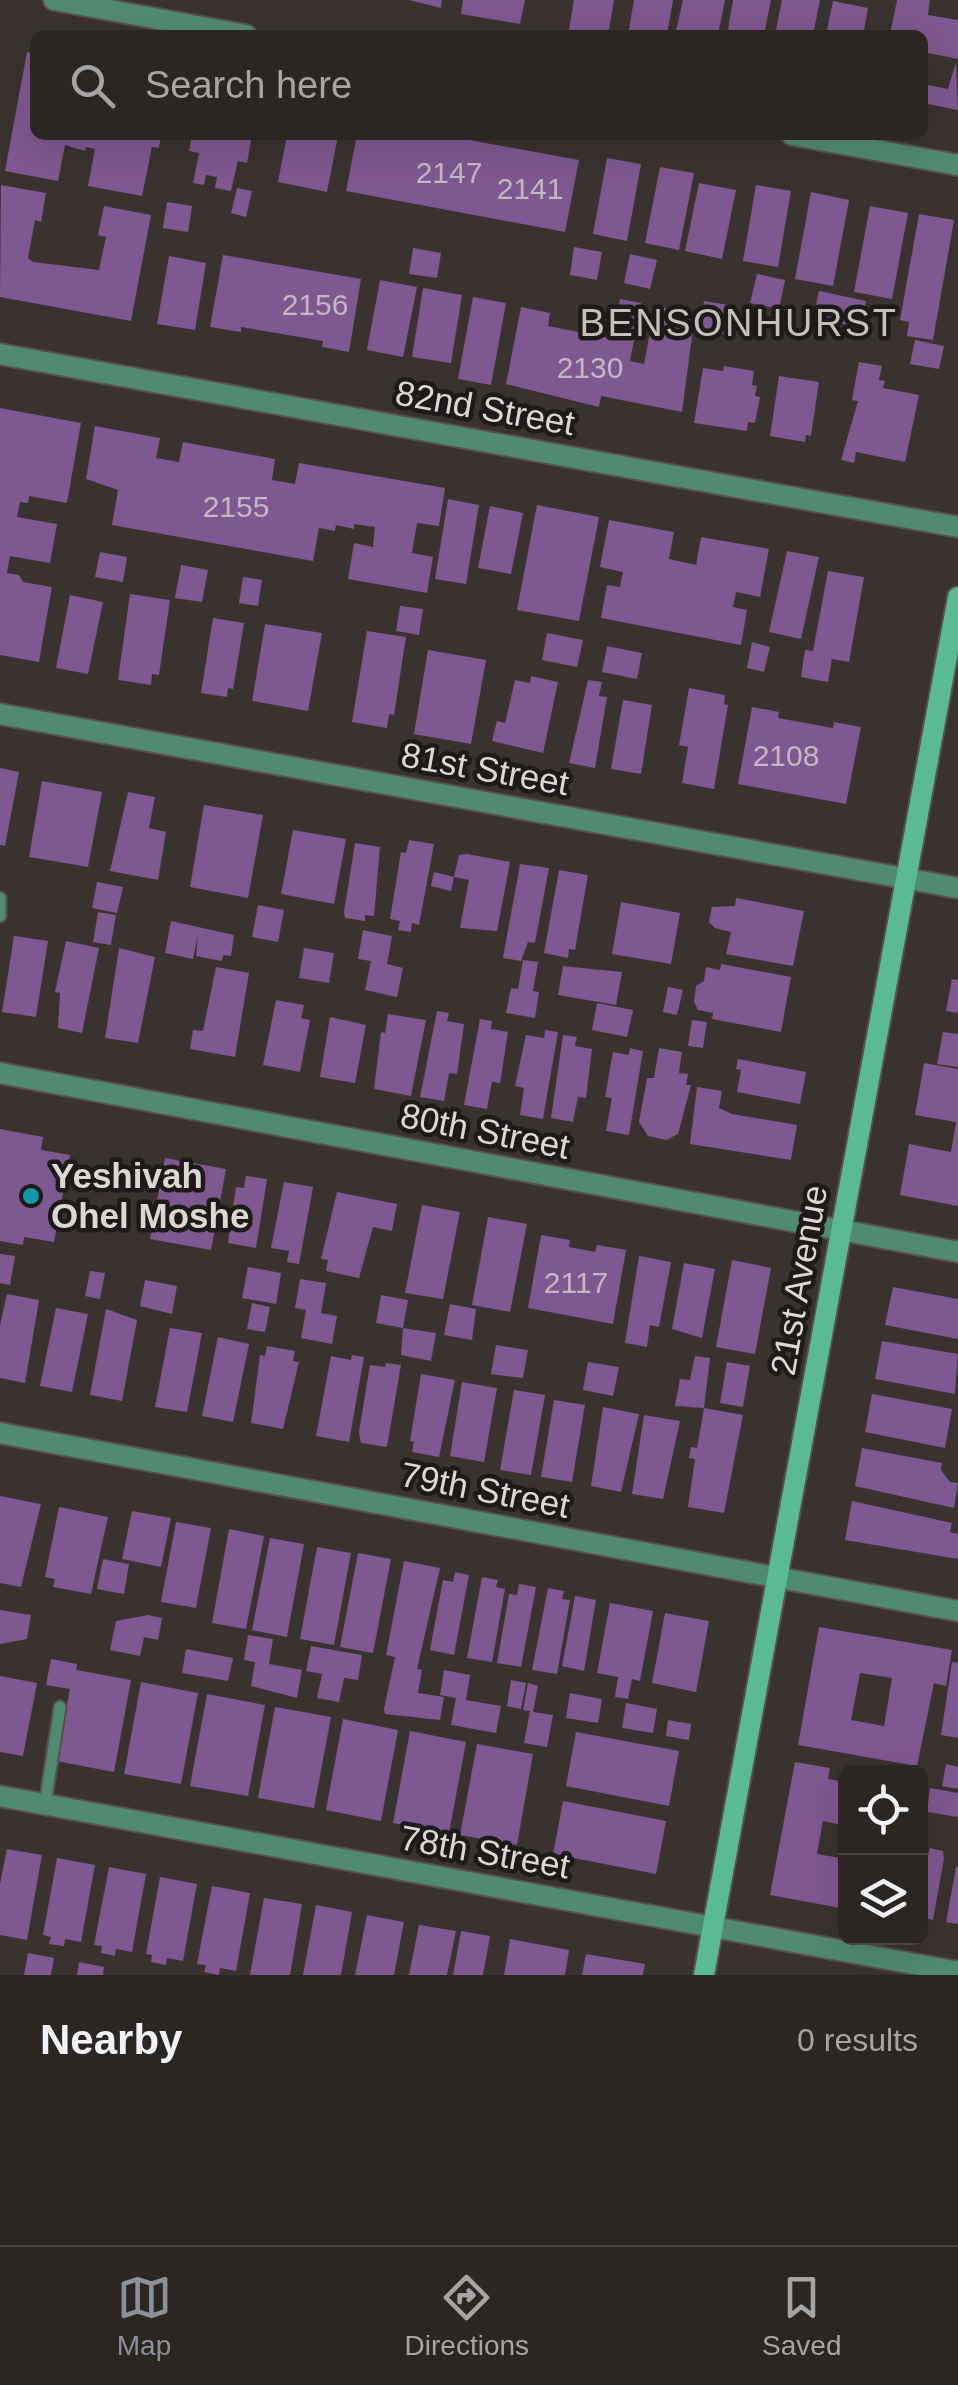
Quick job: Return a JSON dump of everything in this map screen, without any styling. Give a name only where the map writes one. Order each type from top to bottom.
[{"type":"street","points":[[54,0],[219,30]]},
{"type":"street","points":[[819,140],[958,166]]},
{"type":"street","name":"82nd Street","points":[[0,354],[958,526]]},
{"type":"street","name":"21st Avenue","points":[[704,1975],[958,597]]},
{"type":"street","name":"81st Street","points":[[0,714],[958,888]]},
{"type":"street","name":"80th Street","points":[[0,1073],[958,1252]]},
{"type":"street","name":"79th Street","points":[[0,1433],[958,1611]]},
{"type":"street","name":"78th Street","points":[[0,1796],[958,1972]]},
{"type":"lane","points":[[0,898],[0,916]]},
{"type":"lane","points":[[45,1804],[60,1707]]},
{"type":"building","points":[[409,0],[442,0],[441,8]]},
{"type":"building","points":[[463,0],[525,0],[520,24],[461,14]]},
{"type":"building","points":[[574,0],[614,0],[609,30],[569,30]]},
{"type":"building","points":[[634,0],[673,0],[668,30],[629,30]]},
{"type":"building","points":[[683,0],[725,0],[719,30],[676,30]]},
{"type":"building","points":[[733,0],[771,0],[765,30],[728,30]]},
{"type":"building","points":[[782,0],[820,0],[814,30],[776,30]]},
{"type":"building","points":[[897,0],[930,0],[928,15],[958,20],[958,59],[928,53],[928,30],[891,30]]},
{"type":"building","points":[[833,1],[868,8],[864,30],[827,30]]},
{"type":"building","points":[[27,52],[30,140],[160,140],[159,148],[152,147],[142,196],[88,186],[95,149],[86,147],[85,151],[65,145],[58,181],[5,171]]},
{"type":"building","points":[[956,62],[958,110],[928,104],[928,85],[948,89]]},
{"type":"building","points":[[191,140],[251,140],[247,163],[238,161],[231,191],[215,188],[217,177],[206,175],[204,185],[193,183],[199,153],[189,151]]},
{"type":"building","points":[[286,140],[337,140],[327,192],[278,182]]},
{"type":"building","points":[[356,140],[469,140],[579,160],[565,232],[346,191]]},
{"type":"building","points":[[607,158],[641,164],[627,241],[593,234]]},
{"type":"building","points":[[660,167],[694,173],[679,250],[645,243]]},
{"type":"building","points":[[699,183],[736,190],[722,259],[685,251]]},
{"type":"building","points":[[1,185],[46,193],[41,222],[35,220],[28,258],[33,262],[99,270],[106,237],[98,235],[104,206],[151,215],[131,321],[0,297]]},
{"type":"building","points":[[756,185],[791,191],[778,267],[743,261]]},
{"type":"building","points":[[237,188],[252,191],[246,217],[231,213]]},
{"type":"building","points":[[811,192],[849,200],[833,286],[795,279]]},
{"type":"building","points":[[167,202],[192,206],[188,232],[163,228]]},
{"type":"building","points":[[870,206],[908,213],[892,299],[854,292]]},
{"type":"building","points":[[919,214],[954,220],[933,340],[907,336],[909,322],[900,320]]},
{"type":"building","points":[[574,247],[602,252],[597,280],[570,275]]},
{"type":"building","points":[[413,248],[441,253],[437,278],[409,274]]},
{"type":"building","points":[[630,254],[657,260],[650,289],[624,283]]},
{"type":"building","points":[[223,255],[361,279],[349,352],[322,347],[323,341],[241,327],[241,332],[210,327]]},
{"type":"building","points":[[169,256],[206,263],[195,330],[157,324]]},
{"type":"building","points":[[757,274],[785,280],[779,309],[750,303]]},
{"type":"building","points":[[380,280],[417,287],[403,357],[367,350]]},
{"type":"building","points":[[423,288],[462,295],[451,363],[412,357]]},
{"type":"building","points":[[819,291],[866,301],[861,327],[813,318]]},
{"type":"building","points":[[473,297],[506,303],[491,385],[458,379]]},
{"type":"building","points":[[620,299],[641,303],[630,361],[644,364],[655,306],[695,314],[682,412],[601,396],[599,407],[506,384],[521,307],[550,313],[548,326],[613,339]]},
{"type":"building","points":[[704,301],[729,305],[724,334],[699,330]]},
{"type":"building","points":[[915,340],[944,346],[939,369],[910,364]]},
{"type":"building","points":[[859,362],[882,366],[879,380],[885,381],[883,388],[919,395],[905,462],[856,452],[854,463],[841,460],[858,401],[852,400]]},
{"type":"building","points":[[724,366],[754,371],[752,385],[757,386],[755,396],[760,397],[755,423],[748,422],[747,431],[694,423],[703,368],[723,371]]},
{"type":"building","points":[[779,376],[819,382],[811,436],[806,435],[805,442],[770,436]]},
{"type":"building","points":[[0,408],[81,423],[67,503],[29,496],[28,503],[20,502],[17,517],[57,524],[50,563],[10,556],[7,573],[19,575],[23,582],[52,587],[39,662],[0,655]]},
{"type":"building","points":[[95,426],[160,438],[156,458],[179,462],[183,442],[275,459],[272,480],[295,484],[299,463],[445,488],[439,526],[417,523],[412,553],[433,557],[427,593],[348,579],[354,543],[373,547],[375,527],[354,524],[354,529],[336,525],[335,531],[319,528],[313,561],[112,525],[118,490],[86,479]]},
{"type":"building","points":[[448,499],[479,505],[466,584],[435,579]]},
{"type":"building","points":[[537,505],[599,517],[579,621],[517,610]]},
{"type":"building","points":[[490,506],[523,513],[511,574],[478,568]]},
{"type":"building","points":[[609,520],[674,532],[669,559],[696,565],[701,537],[769,549],[760,597],[736,592],[733,607],[747,610],[741,645],[601,618],[607,585],[620,587],[623,572],[600,567]]},
{"type":"building","points":[[787,551],[819,557],[801,639],[769,632]]},
{"type":"building","points":[[100,552],[127,557],[123,582],[95,577]]},
{"type":"building","points":[[181,565],[208,570],[202,602],[175,598]]},
{"type":"building","points":[[828,571],[864,577],[849,662],[832,659],[828,682],[801,677],[805,650],[813,651]]},
{"type":"building","points":[[243,577],[262,580],[258,606],[239,603]]},
{"type":"building","points":[[130,594],[170,600],[159,675],[152,674],[151,685],[118,680]]},
{"type":"building","points":[[70,595],[103,602],[88,674],[56,668]]},
{"type":"building","points":[[400,606],[423,609],[419,635],[396,631]]},
{"type":"building","points":[[213,618],[244,623],[233,689],[228,688],[227,697],[201,693]]},
{"type":"building","points":[[265,624],[322,633],[308,711],[252,701]]},
{"type":"building","points":[[367,631],[406,637],[394,715],[389,714],[387,728],[352,722]]},
{"type":"building","points":[[547,633],[583,640],[577,667],[542,660]]},
{"type":"building","points":[[752,642],[770,647],[764,672],[747,668]]},
{"type":"building","points":[[607,646],[642,653],[637,679],[602,672]]},
{"type":"building","points":[[428,650],[486,660],[471,744],[414,734]]},
{"type":"building","points":[[531,676],[558,682],[543,753],[492,741],[497,721],[505,723],[515,680],[530,683]]},
{"type":"building","points":[[588,680],[602,682],[599,696],[607,697],[595,768],[569,763]]},
{"type":"building","points":[[689,688],[725,695],[724,704],[728,705],[714,789],[682,783],[688,747],[679,745]]},
{"type":"building","points":[[623,700],[652,705],[641,774],[611,769]]},
{"type":"building","points":[[752,707],[779,712],[778,718],[833,728],[834,722],[861,727],[846,804],[738,784]]},
{"type":"building","points":[[0,768],[19,772],[5,846],[0,845]]},
{"type":"building","points":[[42,781],[102,792],[88,867],[29,857]]},
{"type":"building","points":[[128,792],[155,797],[149,828],[166,832],[158,880],[110,871]]},
{"type":"building","points":[[204,805],[263,815],[248,898],[190,887]]},
{"type":"building","points":[[293,830],[346,839],[334,904],[281,894]]},
{"type":"building","points":[[409,840],[434,844],[419,925],[412,923],[411,932],[398,930],[400,921],[390,919],[401,852],[406,853]]},
{"type":"building","points":[[355,843],[380,847],[374,916],[365,915],[365,921],[345,918],[344,912]]},
{"type":"building","points":[[459,855],[510,862],[497,931],[460,928],[469,880],[454,877]]},
{"type":"building","points":[[520,864],[549,868],[535,943],[528,942],[521,961],[503,958]]},
{"type":"building","points":[[559,870],[588,875],[575,950],[569,949],[568,958],[544,953]]},
{"type":"building","points":[[434,872],[454,877],[451,891],[431,886]]},
{"type":"building","points":[[97,882],[123,887],[117,913],[92,908]]},
{"type":"building","points":[[736,898],[804,911],[793,966],[726,954],[731,932],[709,922],[712,907],[735,906]]},
{"type":"building","points":[[621,902],[680,913],[671,964],[612,954]]},
{"type":"building","points":[[258,905],[284,910],[278,942],[252,937]]},
{"type":"building","points":[[98,912],[116,915],[111,945],[93,942]]},
{"type":"building","points":[[171,921],[234,935],[231,956],[223,955],[222,961],[196,956],[198,935],[193,959],[165,953]]},
{"type":"building","points":[[363,930],[392,936],[387,964],[403,968],[397,997],[365,990],[371,961],[358,959]]},
{"type":"building","points":[[14,936],[48,941],[36,1017],[2,1012]]},
{"type":"building","points":[[66,941],[99,948],[82,1033],[58,1028],[60,993],[55,992]]},
{"type":"building","points":[[119,948],[155,957],[138,1043],[105,1038]]},
{"type":"building","points":[[304,948],[334,953],[329,983],[299,978]]},
{"type":"building","points":[[523,960],[538,962],[533,991],[539,992],[535,1018],[506,1013],[511,988],[518,989]]},
{"type":"building","points":[[721,964],[791,977],[781,1032],[712,1019],[713,1013],[698,1010],[694,1002],[696,986],[704,981],[706,967],[720,970]]},
{"type":"building","points":[[563,966],[622,972],[616,1005],[558,995]]},
{"type":"building","points":[[216,967],[249,973],[235,1057],[190,1049],[193,1030],[203,1031]]},
{"type":"building","points":[[952,979],[958,980],[958,1013],[946,1011]]},
{"type":"building","points":[[668,987],[683,990],[677,1015],[663,1012]]},
{"type":"building","points":[[276,1000],[304,1005],[301,1018],[310,1020],[300,1072],[263,1065]]},
{"type":"building","points":[[597,1003],[633,1010],[627,1037],[592,1030]]},
{"type":"building","points":[[437,1011],[449,1013],[447,1021],[464,1024],[457,1074],[449,1073],[444,1101],[420,1097]]},
{"type":"building","points":[[388,1014],[426,1020],[411,1096],[374,1089],[381,1032],[385,1033]]},
{"type":"building","points":[[330,1017],[366,1025],[355,1083],[320,1077]]},
{"type":"building","points":[[480,1019],[492,1021],[491,1029],[508,1032],[500,1083],[492,1082],[487,1109],[464,1105]]},
{"type":"building","points":[[692,1020],[707,1022],[703,1048],[688,1046]]},
{"type":"building","points":[[545,1030],[558,1032],[543,1119],[520,1115],[524,1088],[515,1086],[526,1035],[544,1038]]},
{"type":"building","points":[[943,1032],[958,1034],[958,1067],[937,1064]]},
{"type":"building","points":[[563,1035],[577,1037],[575,1046],[592,1049],[586,1098],[578,1097],[573,1122],[551,1118]]},
{"type":"building","points":[[630,1048],[643,1051],[629,1135],[606,1131],[612,1098],[605,1097],[613,1052],[629,1055]]},
{"type":"building","points":[[659,1048],[682,1052],[679,1073],[688,1074],[686,1085],[691,1085],[678,1134],[666,1140],[648,1136],[639,1122],[647,1078],[654,1078]]},
{"type":"building","points":[[738,1059],[806,1072],[800,1104],[737,1092],[741,1070],[736,1069]]},
{"type":"building","points":[[924,1063],[958,1069],[958,1206],[900,1195],[909,1144],[951,1152],[956,1122],[915,1115]]},
{"type":"building","points":[[697,1087],[722,1091],[719,1108],[732,1114],[797,1125],[791,1160],[690,1144]]},
{"type":"building","name":"Yeshivah Ohel Moshe","points":[[0,1129],[43,1137],[41,1150],[70,1155],[54,1242],[24,1237],[23,1245],[0,1241]]},
{"type":"building","points":[[165,1158],[226,1169],[211,1250],[150,1239]]},
{"type":"building","points":[[246,1176],[267,1179],[256,1248],[228,1243],[236,1187],[244,1188]]},
{"type":"building","points":[[284,1182],[313,1187],[299,1264],[287,1262],[289,1251],[271,1248]]},
{"type":"building","points":[[337,1192],[397,1204],[392,1231],[373,1227],[359,1278],[326,1271],[328,1260],[321,1259]]},
{"type":"building","points":[[422,1205],[460,1212],[443,1299],[405,1293]]},
{"type":"building","points":[[488,1217],[527,1224],[510,1312],[472,1305]]},
{"type":"building","points":[[541,1235],[570,1240],[569,1247],[595,1252],[597,1245],[626,1250],[613,1324],[528,1308]]},
{"type":"building","points":[[0,1254],[15,1256],[10,1285],[0,1283]]},
{"type":"building","points":[[639,1256],[671,1262],[659,1327],[650,1325],[647,1347],[625,1343]]},
{"type":"building","points":[[732,1260],[771,1268],[755,1354],[716,1347]]},
{"type":"building","points":[[684,1263],[715,1269],[702,1338],[672,1329]]},
{"type":"building","points":[[248,1267],[281,1273],[276,1304],[242,1298]]},
{"type":"building","points":[[90,1271],[105,1273],[100,1299],[85,1296]]},
{"type":"building","points":[[300,1279],[326,1283],[321,1313],[337,1316],[332,1344],[301,1338],[306,1310],[295,1308]]},
{"type":"building","points":[[145,1280],[177,1286],[172,1314],[140,1306]]},
{"type":"building","points":[[893,1287],[958,1299],[958,1339],[885,1325]]},
{"type":"building","points":[[7,1294],[39,1300],[25,1383],[0,1378],[0,1325]]},
{"type":"building","points":[[381,1295],[408,1300],[403,1328],[376,1323]]},
{"type":"building","points":[[252,1303],[270,1307],[265,1332],[247,1329]]},
{"type":"building","points":[[450,1304],[476,1309],[472,1340],[444,1335]]},
{"type":"building","points":[[56,1308],[88,1314],[72,1392],[40,1386]]},
{"type":"building","points":[[106,1309],[137,1320],[122,1401],[90,1395]]},
{"type":"building","points":[[170,1328],[202,1333],[187,1412],[155,1407]]},
{"type":"building","points":[[403,1328],[436,1333],[431,1361],[401,1355]]},
{"type":"building","points":[[218,1337],[249,1344],[233,1422],[202,1416]]},
{"type":"building","points":[[882,1341],[958,1354],[955,1394],[875,1379]]},
{"type":"building","points":[[496,1345],[528,1350],[523,1378],[491,1374]]},
{"type":"building","points":[[267,1346],[295,1351],[293,1361],[299,1362],[283,1429],[251,1423],[260,1355],[265,1356]]},
{"type":"building","points":[[352,1355],[364,1357],[349,1442],[316,1436],[331,1356],[351,1360]]},
{"type":"building","points":[[695,1356],[710,1358],[704,1408],[675,1406],[680,1379],[690,1380]]},
{"type":"building","points":[[588,1362],[619,1367],[613,1396],[583,1390]]},
{"type":"building","points":[[727,1362],[750,1366],[743,1407],[720,1403]]},
{"type":"building","points":[[386,1363],[401,1365],[387,1447],[361,1443],[359,1432],[370,1365],[385,1367]]},
{"type":"building","points":[[421,1374],[455,1380],[439,1457],[412,1452],[414,1442],[410,1441]]},
{"type":"building","points":[[462,1382],[497,1388],[484,1462],[450,1456]]},
{"type":"building","points":[[514,1390],[545,1395],[531,1475],[500,1470]]},
{"type":"building","points":[[872,1394],[952,1409],[945,1448],[865,1432]]},
{"type":"building","points":[[554,1400],[585,1405],[572,1482],[541,1477]]},
{"type":"building","points":[[603,1407],[639,1414],[621,1492],[591,1486]]},
{"type":"building","points":[[704,1408],[743,1415],[724,1513],[688,1507],[695,1459],[689,1458],[691,1447],[697,1448]]},
{"type":"building","points":[[644,1415],[680,1421],[663,1499],[632,1494]]},
{"type":"building","points":[[862,1448],[942,1463],[941,1470],[950,1482],[958,1483],[954,1508],[855,1486]]},
{"type":"building","points":[[0,1496],[41,1504],[21,1587],[0,1583]]},
{"type":"building","points":[[852,1501],[952,1523],[950,1532],[958,1534],[958,1559],[845,1540]]},
{"type":"building","points":[[59,1507],[108,1517],[91,1594],[53,1587],[55,1579],[45,1577]]},
{"type":"building","points":[[132,1511],[171,1518],[161,1567],[122,1559]]},
{"type":"building","points":[[176,1522],[211,1528],[196,1608],[161,1602]]},
{"type":"building","points":[[229,1529],[264,1536],[246,1629],[212,1623]]},
{"type":"building","points":[[270,1538],[304,1544],[287,1637],[252,1630]]},
{"type":"building","points":[[317,1547],[351,1553],[334,1645],[300,1639]]},
{"type":"building","points":[[358,1553],[391,1559],[373,1653],[340,1647]]},
{"type":"building","points":[[103,1559],[129,1564],[124,1594],[97,1589]]},
{"type":"building","points":[[404,1561],[440,1568],[417,1669],[422,1670],[418,1693],[444,1697],[440,1720],[385,1714],[395,1657],[386,1655]]},
{"type":"building","points":[[455,1572],[469,1575],[454,1655],[430,1650],[443,1580],[453,1582]]},
{"type":"building","points":[[482,1577],[498,1580],[496,1587],[505,1589],[492,1662],[467,1658]]},
{"type":"building","points":[[519,1584],[536,1587],[521,1667],[497,1663],[509,1594],[517,1595]]},
{"type":"building","points":[[548,1588],[564,1591],[562,1599],[570,1600],[557,1674],[532,1670]]},
{"type":"building","points":[[575,1596],[596,1600],[584,1671],[562,1666]]},
{"type":"building","points":[[610,1603],[653,1611],[640,1681],[632,1679],[628,1699],[615,1697],[618,1677],[597,1673]]},
{"type":"building","points":[[0,1610],[31,1615],[27,1639],[0,1644]]},
{"type":"building","points":[[665,1613],[709,1621],[696,1692],[652,1683]]},
{"type":"building","points":[[148,1615],[162,1618],[158,1640],[144,1637],[140,1656],[110,1650],[116,1621]]},
{"type":"building","points":[[819,1627],[952,1650],[946,1686],[934,1683],[917,1765],[798,1745]],"holes":[[[860,1673],[892,1678],[884,1726],[851,1720]]]},
{"type":"building","points":[[248,1635],[273,1639],[269,1664],[302,1670],[297,1698],[251,1686],[255,1662],[244,1660]]},
{"type":"building","points":[[311,1646],[362,1655],[358,1680],[344,1678],[339,1702],[317,1698],[322,1674],[306,1671]]},
{"type":"building","points":[[186,1649],[233,1658],[228,1681],[182,1673]]},
{"type":"building","points":[[51,1659],[77,1664],[76,1670],[131,1680],[114,1772],[56,1761],[70,1689],[46,1685]]},
{"type":"building","points":[[952,1662],[958,1663],[958,1738],[941,1735]]},
{"type":"building","points":[[444,1670],[470,1675],[466,1700],[501,1706],[496,1733],[451,1725],[456,1698],[440,1695]]},
{"type":"building","points":[[0,1676],[37,1683],[23,1756],[0,1752]]},
{"type":"building","points":[[511,1680],[526,1683],[521,1709],[507,1706]]},
{"type":"building","points":[[141,1682],[198,1693],[181,1784],[124,1774]]},
{"type":"building","points":[[528,1683],[538,1686],[533,1712],[553,1715],[547,1747],[524,1743],[530,1711],[523,1710]]},
{"type":"building","points":[[570,1693],[602,1699],[598,1723],[566,1718]]},
{"type":"building","points":[[207,1694],[265,1705],[248,1796],[190,1786]]},
{"type":"building","points":[[626,1703],[657,1709],[653,1733],[622,1728]]},
{"type":"building","points":[[275,1707],[331,1717],[314,1808],[258,1798]]},
{"type":"building","points":[[343,1719],[398,1730],[381,1821],[326,1810]]},
{"type":"building","points":[[668,1720],[691,1724],[689,1740],[666,1736]]},
{"type":"building","points":[[410,1731],[466,1742],[449,1833],[393,1823]]},
{"type":"building","points":[[576,1732],[679,1751],[669,1806],[566,1786]]},
{"type":"building","points":[[477,1744],[533,1754],[517,1845],[460,1835]]},
{"type":"building","points":[[795,1762],[830,1768],[828,1779],[838,1781],[838,1824],[823,1821],[817,1854],[838,1858],[838,1908],[770,1895]]},
{"type":"building","points":[[946,1764],[958,1767],[958,1789],[942,1786]]},
{"type":"building","points":[[930,1788],[958,1793],[958,1817],[928,1812]]},
{"type":"building","points":[[563,1801],[666,1821],[656,1874],[553,1854]]},
{"type":"building","points":[[930,1848],[943,1851],[933,1920],[928,1919]]},
{"type":"building","points":[[7,1849],[42,1855],[27,1940],[0,1935],[0,1884]]},
{"type":"building","points":[[57,1858],[95,1865],[81,1942],[65,1939],[64,1946],[49,1944],[51,1937],[43,1935]]},
{"type":"building","points":[[109,1867],[146,1874],[132,1952],[116,1949],[115,1956],[101,1953],[102,1946],[94,1945]]},
{"type":"building","points":[[958,1867],[958,1924],[946,1922]]},
{"type":"building","points":[[160,1877],[197,1884],[183,1961],[167,1958],[166,1965],[151,1962],[152,1955],[146,1954]]},
{"type":"building","points":[[212,1886],[250,1893],[236,1971],[220,1968],[219,1975],[204,1972],[206,1965],[197,1964]]},
{"type":"building","points":[[264,1898],[302,1904],[290,1975],[250,1975]]},
{"type":"building","points":[[316,1905],[352,1912],[341,1975],[303,1975]]},
{"type":"building","points":[[367,1915],[404,1922],[394,1975],[355,1975]]},
{"type":"building","points":[[419,1925],[456,1931],[447,1975],[409,1975]]},
{"type":"building","points":[[461,1931],[490,1936],[483,1975],[453,1975]]},
{"type":"building","points":[[510,1939],[569,1950],[565,1975],[504,1975]]},
{"type":"building","points":[[28,1953],[54,1958],[51,1975],[24,1975]]},
{"type":"building","points":[[586,1954],[645,1964],[643,1975],[582,1975]]},
{"type":"building","points":[[79,1962],[104,1967],[103,1975],[77,1975]]},
{"type":"place","name":"Yeshivah Ohel Moshe","points":[[31,1196]]},
{"type":"district","name":"BENSONHURST","points":[[739,323]]}]
